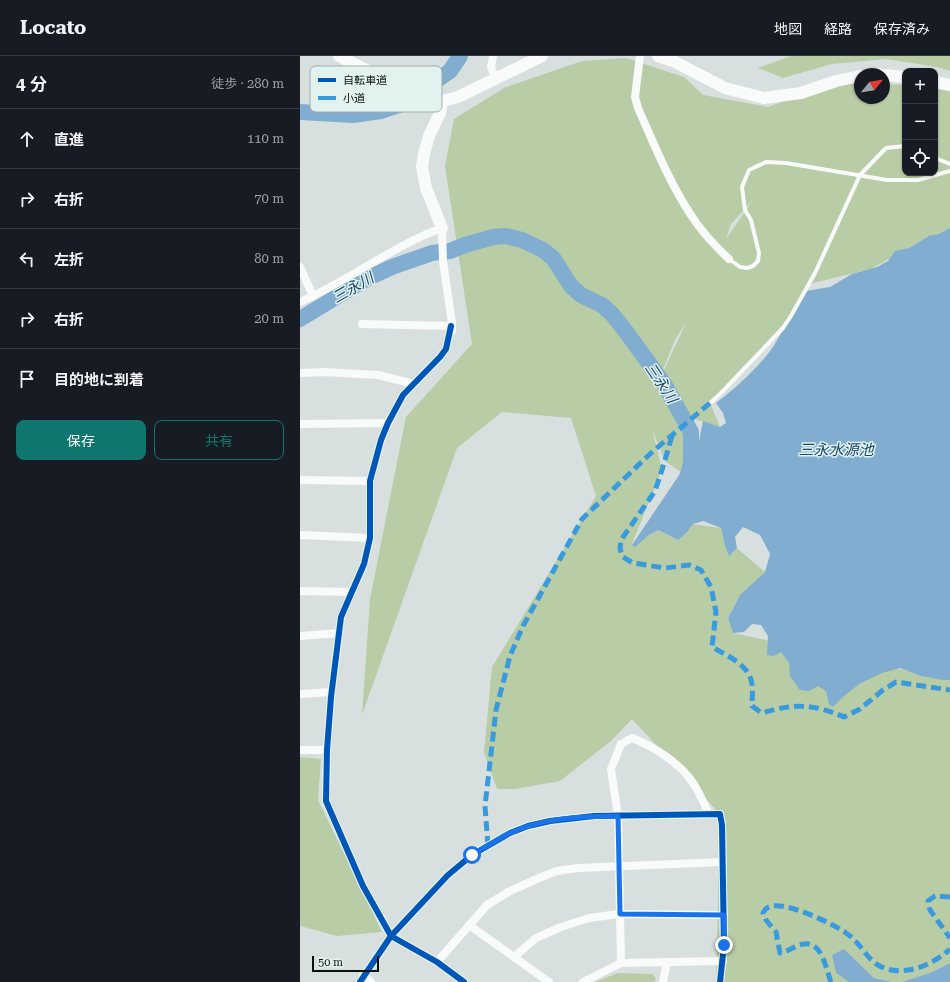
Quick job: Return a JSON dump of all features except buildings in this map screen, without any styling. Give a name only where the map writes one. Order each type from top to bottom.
[{"type":"main road","points":[[339,56],[358,66]]},
{"type":"main road","points":[[442,100],[458,97],[542,56]]},
{"type":"main road","points":[[658,56],[673,61],[725,88],[764,98],[801,93],[836,81],[854,77]]},
{"type":"main road","points":[[890,76],[902,77]]},
{"type":"main road","points":[[938,83],[950,85]]},
{"type":"main road","points":[[440,112],[429,136],[422,167],[426,188],[442,228]]},
{"type":"street","points":[[492,56],[491,67],[496,79]]},
{"type":"street","points":[[640,56],[635,97],[638,108],[668,175],[691,216],[713,244],[729,259]]},
{"type":"street","points":[[300,302],[338,284],[428,233],[442,228],[443,261],[452,332],[451,326]]},
{"type":"street","points":[[300,267],[313,296]]},
{"type":"street","points":[[362,324],[451,326]]},
{"type":"street","points":[[451,326],[446,349],[403,395],[388,423],[381,440],[370,481],[370,538],[364,564],[341,617],[331,692],[327,750],[326,800],[363,886],[391,936],[437,962],[464,982]]},
{"type":"street","points":[[300,373],[324,372],[378,375],[414,384]]},
{"type":"street","points":[[300,424],[388,423]]},
{"type":"street","points":[[300,480],[370,481]]},
{"type":"street","points":[[300,535],[370,538]]},
{"type":"street","points":[[300,591],[352,592]]},
{"type":"street","points":[[300,636],[339,633]]},
{"type":"street","points":[[300,694],[331,692]]},
{"type":"street","points":[[621,963],[618,816],[611,769],[621,744],[632,738],[646,743],[678,766],[693,783],[709,814]]},
{"type":"street","points":[[300,750],[327,750]]},
{"type":"street","points":[[371,982],[362,979],[391,936],[448,876],[472,855],[510,833],[528,826],[550,821],[594,816],[720,814],[722,825],[724,945],[720,982]]},
{"type":"street","points":[[437,962],[487,905],[504,895],[556,871],[619,865],[723,862]]},
{"type":"street","points":[[514,957],[536,938],[561,927],[589,918],[620,914],[724,915]]},
{"type":"street","points":[[469,925],[549,982]]},
{"type":"street","points":[[583,982],[621,963],[723,961]]},
{"type":"street","points":[[663,982],[667,962]]},
{"type":"lane","points":[[710,403],[783,328],[791,316],[815,273],[860,175],[886,148],[902,146]]},
{"type":"lane","points":[[938,159],[950,164]]},
{"type":"lane","points":[[729,259],[740,267],[747,268],[753,266],[758,261],[759,253],[751,220],[745,210],[742,187],[749,170],[766,162],[786,163],[887,180],[918,180],[950,171]]},
{"type":"green space","points":[[791,56],[950,56],[950,71],[937,67],[886,59],[832,64],[783,78],[758,68]]},
{"type":"green space","points":[[626,58],[684,77],[703,95],[768,107],[836,81],[854,82],[854,104],[890,104],[890,84],[902,85],[902,176],[938,176],[938,87],[950,88],[950,230],[917,243],[871,269],[809,284],[791,316],[710,403],[720,427],[692,418],[681,472],[665,461],[652,429],[662,470],[632,544],[659,530],[693,524],[721,528],[729,555],[737,548],[765,572],[737,600],[728,618],[733,633],[950,680],[950,963],[932,972],[902,982],[893,982],[874,978],[844,949],[836,973],[849,982],[716,982],[720,814],[632,719],[611,741],[560,781],[515,789],[497,789],[484,752],[492,667],[596,496],[571,418],[502,412],[457,448],[362,715],[370,599],[406,417],[472,344],[445,166],[454,119],[504,88],[582,61]],"holes":[[[753,200],[726,239],[731,224]],[[687,321],[663,372],[675,340]]]},
{"type":"green space","points":[[300,757],[321,759],[318,800],[382,932],[337,936],[300,926]]},
{"type":"green space","points":[[618,973],[652,974],[656,978],[655,982],[595,982]]},
{"type":"water","name":"三永水源池","points":[[950,228],[950,680],[921,676],[900,668],[882,673],[859,684],[833,707],[829,704],[826,691],[818,686],[809,691],[800,690],[790,676],[789,663],[781,652],[774,656],[767,655],[768,636],[761,625],[752,624],[744,632],[733,633],[728,618],[740,595],[765,572],[770,554],[760,535],[743,527],[735,537],[737,548],[729,556],[721,528],[703,521],[693,524],[678,540],[659,530],[649,535],[635,547],[632,545],[698,447],[703,421],[720,427],[726,423],[723,413],[716,403],[746,377],[767,355],[805,291],[830,287],[852,274],[877,267],[888,261],[895,251],[909,248],[929,236],[939,234]]},
{"type":"water","points":[[844,949],[874,978],[893,982],[849,982],[836,973],[832,955]]},
{"type":"water","points":[[950,963],[950,982],[902,982],[932,972]]},
{"type":"waterway","points":[[442,76],[450,71],[460,56]]},
{"type":"waterway","points":[[300,112],[353,115],[374,112]]},
{"type":"waterway","name":"三永川","points":[[300,319],[366,279],[392,267],[432,253],[450,251],[493,237],[506,236],[522,240],[543,250],[553,258],[571,286],[581,295],[602,305],[612,314],[664,384],[691,432],[691,463],[687,479]]},
{"type":"marked path","points":[[488,846],[485,806],[496,710],[510,656],[523,626],[582,519],[651,453],[710,403]]},
{"type":"marked path","points":[[672,436],[655,491],[621,540],[620,549],[623,557],[633,563],[665,568],[689,565],[701,570],[711,587],[716,612],[712,647],[736,661],[747,671],[752,684],[752,706],[762,713],[794,706],[813,707],[844,717],[860,709],[883,690],[896,682],[950,690]]},
{"type":"marked path","points":[[950,897],[935,896],[928,901],[930,910],[950,938]]},
{"type":"marked path","points":[[831,982],[825,963],[819,951],[810,944],[804,944],[780,953],[776,932],[766,920],[763,913],[767,908],[783,906],[819,918],[840,929],[851,937],[873,962],[887,969],[897,971],[926,965],[950,949]]},
{"type":"cycle path","points":[[451,326],[446,349],[403,395],[388,423],[381,440],[370,481],[370,538],[364,564],[341,617],[331,697],[327,750],[326,801],[363,886],[391,936],[437,962],[464,982]]},
{"type":"cycle path","points":[[360,982],[391,936],[448,875],[472,855],[510,833],[528,826],[550,821],[594,816],[720,814],[722,825],[724,945],[720,982]]},
{"type":"route","points":[[472,855],[510,833],[528,826],[550,821],[594,816],[618,816],[620,914],[724,915],[724,945]]}]
